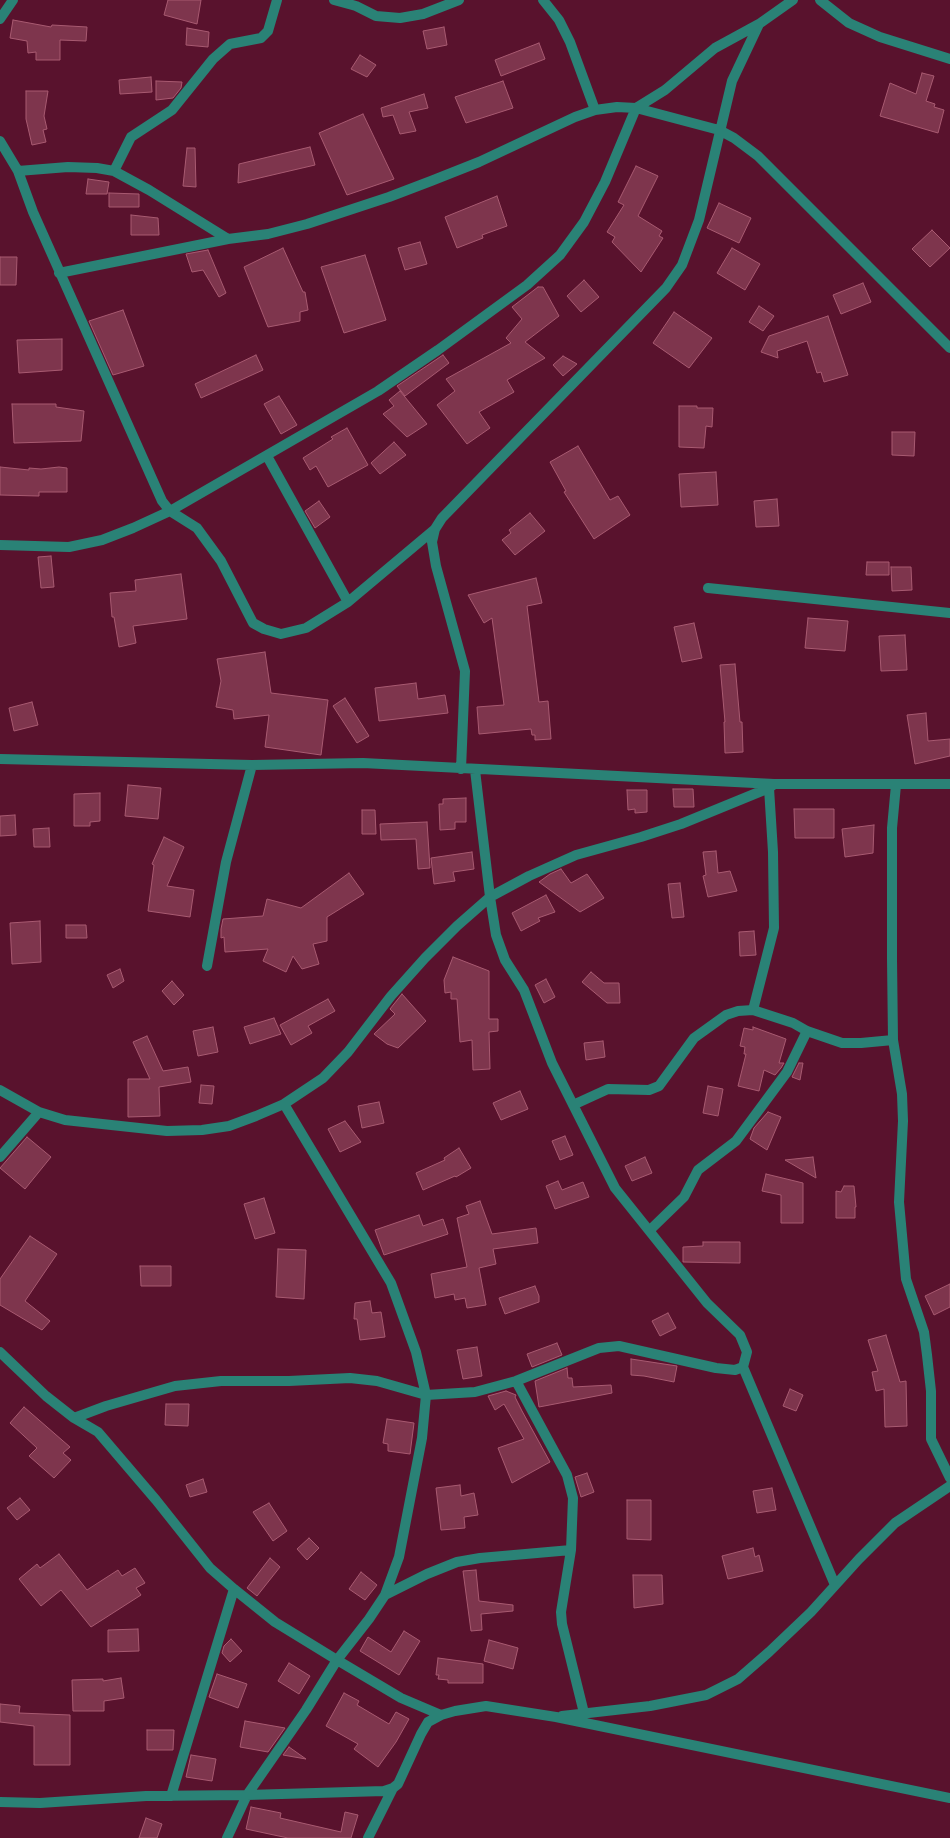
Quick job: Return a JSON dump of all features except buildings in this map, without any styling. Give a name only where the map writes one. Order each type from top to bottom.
[{"type":"street","points":[[0,19],[13,0]]},
{"type":"street","points":[[114,172],[131,136],[172,110],[213,59],[230,44],[262,38],[268,31],[277,0]]},
{"type":"street","points":[[334,0],[356,6],[376,16],[400,18],[423,14],[459,0]]},
{"type":"street","points":[[543,0],[559,20],[570,42],[595,110]]},
{"type":"street","points":[[0,545],[69,547],[89,544],[133,528],[170,511],[267,456],[378,391],[416,366],[527,284],[560,255],[584,222],[605,182],[636,108],[665,90],[715,48],[759,24],[793,0]]},
{"type":"street","points":[[820,0],[850,23],[880,37],[950,59]]},
{"type":"street","points":[[0,141],[18,171],[59,273],[164,505],[197,528],[221,561],[253,623],[264,629],[281,634],[306,628],[348,602],[435,529],[442,518],[666,288],[682,265],[699,220],[732,81],[759,24]]},
{"type":"street","points":[[59,273],[228,239],[268,234],[307,224],[389,197],[479,162],[544,131],[595,110],[617,107],[636,108],[719,130],[734,138],[758,156],[950,348]]},
{"type":"street","points":[[18,171],[68,167],[97,168],[114,172],[149,190],[228,239]]},
{"type":"street","points":[[267,456],[348,602]]},
{"type":"street","points":[[435,529],[432,542],[436,566],[465,671],[461,769]]},
{"type":"street","points":[[708,588],[950,613]]},
{"type":"street","points":[[0,759],[252,765],[363,763],[772,786],[950,784]]},
{"type":"street","points":[[208,966],[226,862],[252,765]]},
{"type":"street","points":[[475,770],[490,897],[496,935],[505,960],[524,990],[552,1063],[616,1188],[707,1303],[740,1335],[746,1352],[743,1366],[835,1585]]},
{"type":"street","points":[[896,785],[892,828],[892,959],[893,1040],[902,1094],[903,1121],[899,1202],[906,1279],[924,1332],[928,1356],[931,1391],[931,1439],[950,1478]]},
{"type":"street","points":[[0,1090],[39,1112],[65,1120],[176,1131],[229,1126],[284,1104],[323,1078],[348,1052],[391,996],[425,958],[490,897],[576,854],[641,837],[681,824],[772,786]]},
{"type":"street","points":[[753,1010],[774,928],[772,786]]},
{"type":"street","points":[[573,1105],[608,1089],[649,1090],[659,1086],[694,1038],[726,1015],[738,1011],[753,1010],[793,1023],[807,1031],[842,1043],[861,1044],[893,1040]]},
{"type":"street","points":[[650,1230],[684,1197],[698,1170],[736,1140],[787,1072],[807,1031]]},
{"type":"street","points":[[226,1838],[247,1795],[306,1710],[336,1660],[385,1595],[399,1557],[422,1438],[426,1396],[416,1352],[391,1283],[284,1104]]},
{"type":"street","points":[[0,1157],[39,1112]]},
{"type":"street","points":[[74,1418],[106,1406],[175,1386],[221,1381],[289,1381],[350,1378],[377,1381],[426,1396],[475,1392],[516,1381],[599,1348],[619,1346],[716,1368],[735,1370],[743,1366]]},
{"type":"street","points":[[0,1352],[46,1396],[74,1418],[98,1432],[210,1568],[275,1622],[401,1698],[441,1715]]},
{"type":"street","points":[[516,1381],[567,1475],[573,1498],[570,1550],[561,1612],[562,1624],[584,1713]]},
{"type":"street","points":[[556,1717],[650,1706],[706,1695],[738,1679],[797,1625],[858,1559],[895,1523],[950,1486]]},
{"type":"street","points":[[385,1595],[427,1574],[457,1562],[480,1558],[570,1550]]},
{"type":"street","points":[[171,1796],[234,1588]]},
{"type":"street","points":[[368,1838],[393,1788],[398,1784],[428,1722],[441,1715],[486,1706],[556,1717],[950,1798]]},
{"type":"street","points":[[0,1802],[40,1802],[146,1796],[247,1795],[384,1790],[393,1788]]}]
